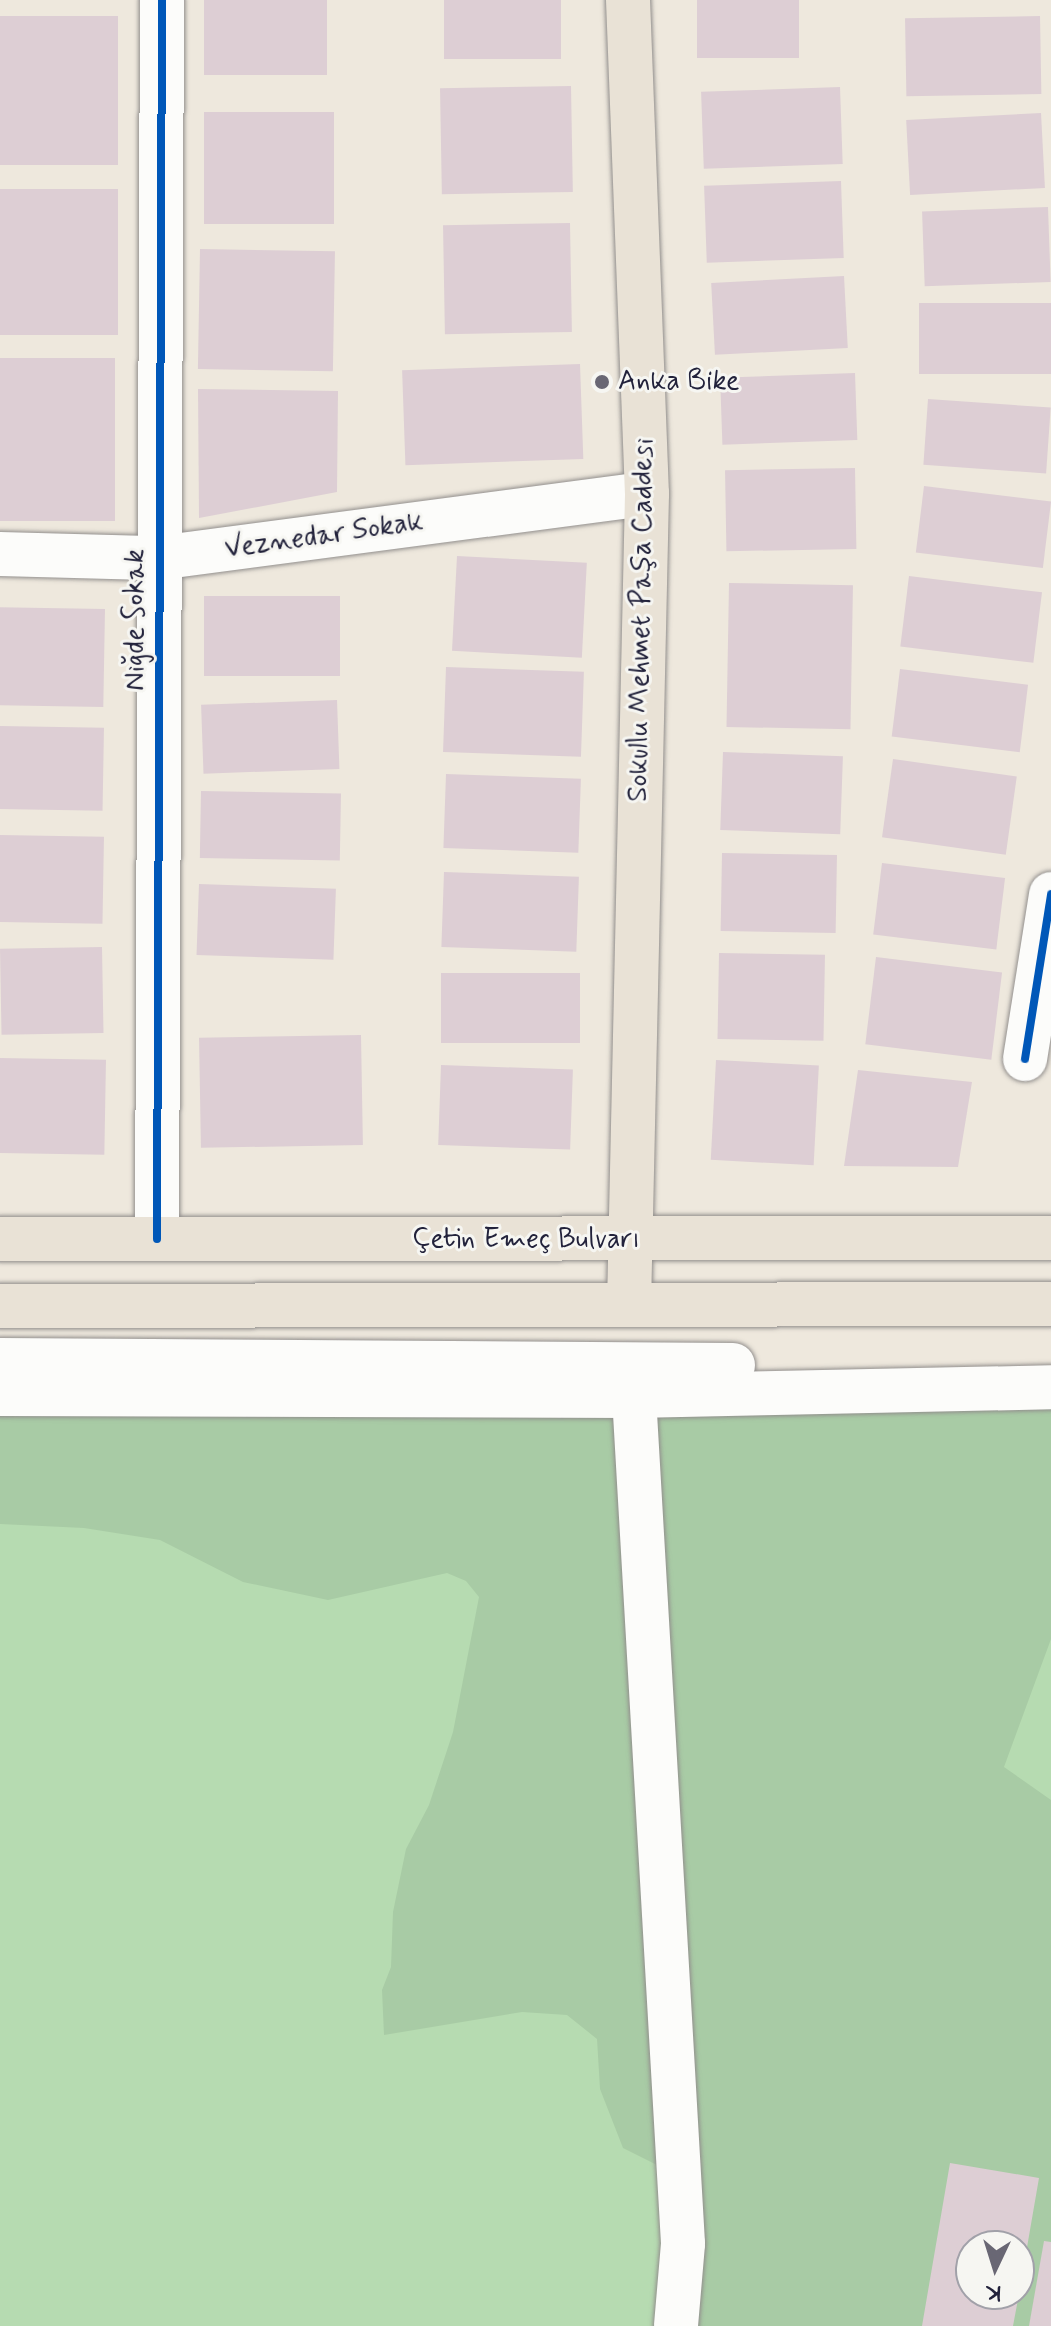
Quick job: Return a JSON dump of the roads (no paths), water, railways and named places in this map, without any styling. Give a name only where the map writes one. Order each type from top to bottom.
[{"type":"main road","name":"Sokullu Mehmet Paşa Caddesi","points":[[628,0],[647,494],[629,1304]]},
{"type":"main road","name":"Çetin Emeç Bulvarı","points":[[0,1239],[631,1241],[1051,1238]]},
{"type":"main road","points":[[0,1306],[1051,1304]]},
{"type":"street","name":"Niğde Sokak","points":[[157,1239],[162,0]]},
{"type":"street","name":"Veznedar Sokak","points":[[0,554],[158,558],[647,494]]},
{"type":"street","points":[[1025,1059],[1051,894]]},
{"type":"street","points":[[0,1360],[875,1365],[1051,1361]]},
{"type":"street","points":[[0,1394],[634,1396],[1051,1387]]},
{"type":"street","points":[[634,1396],[683,2244],[676,2326]]},
{"type":"place","name":"Anka Bike","points":[[602,382]]}]
